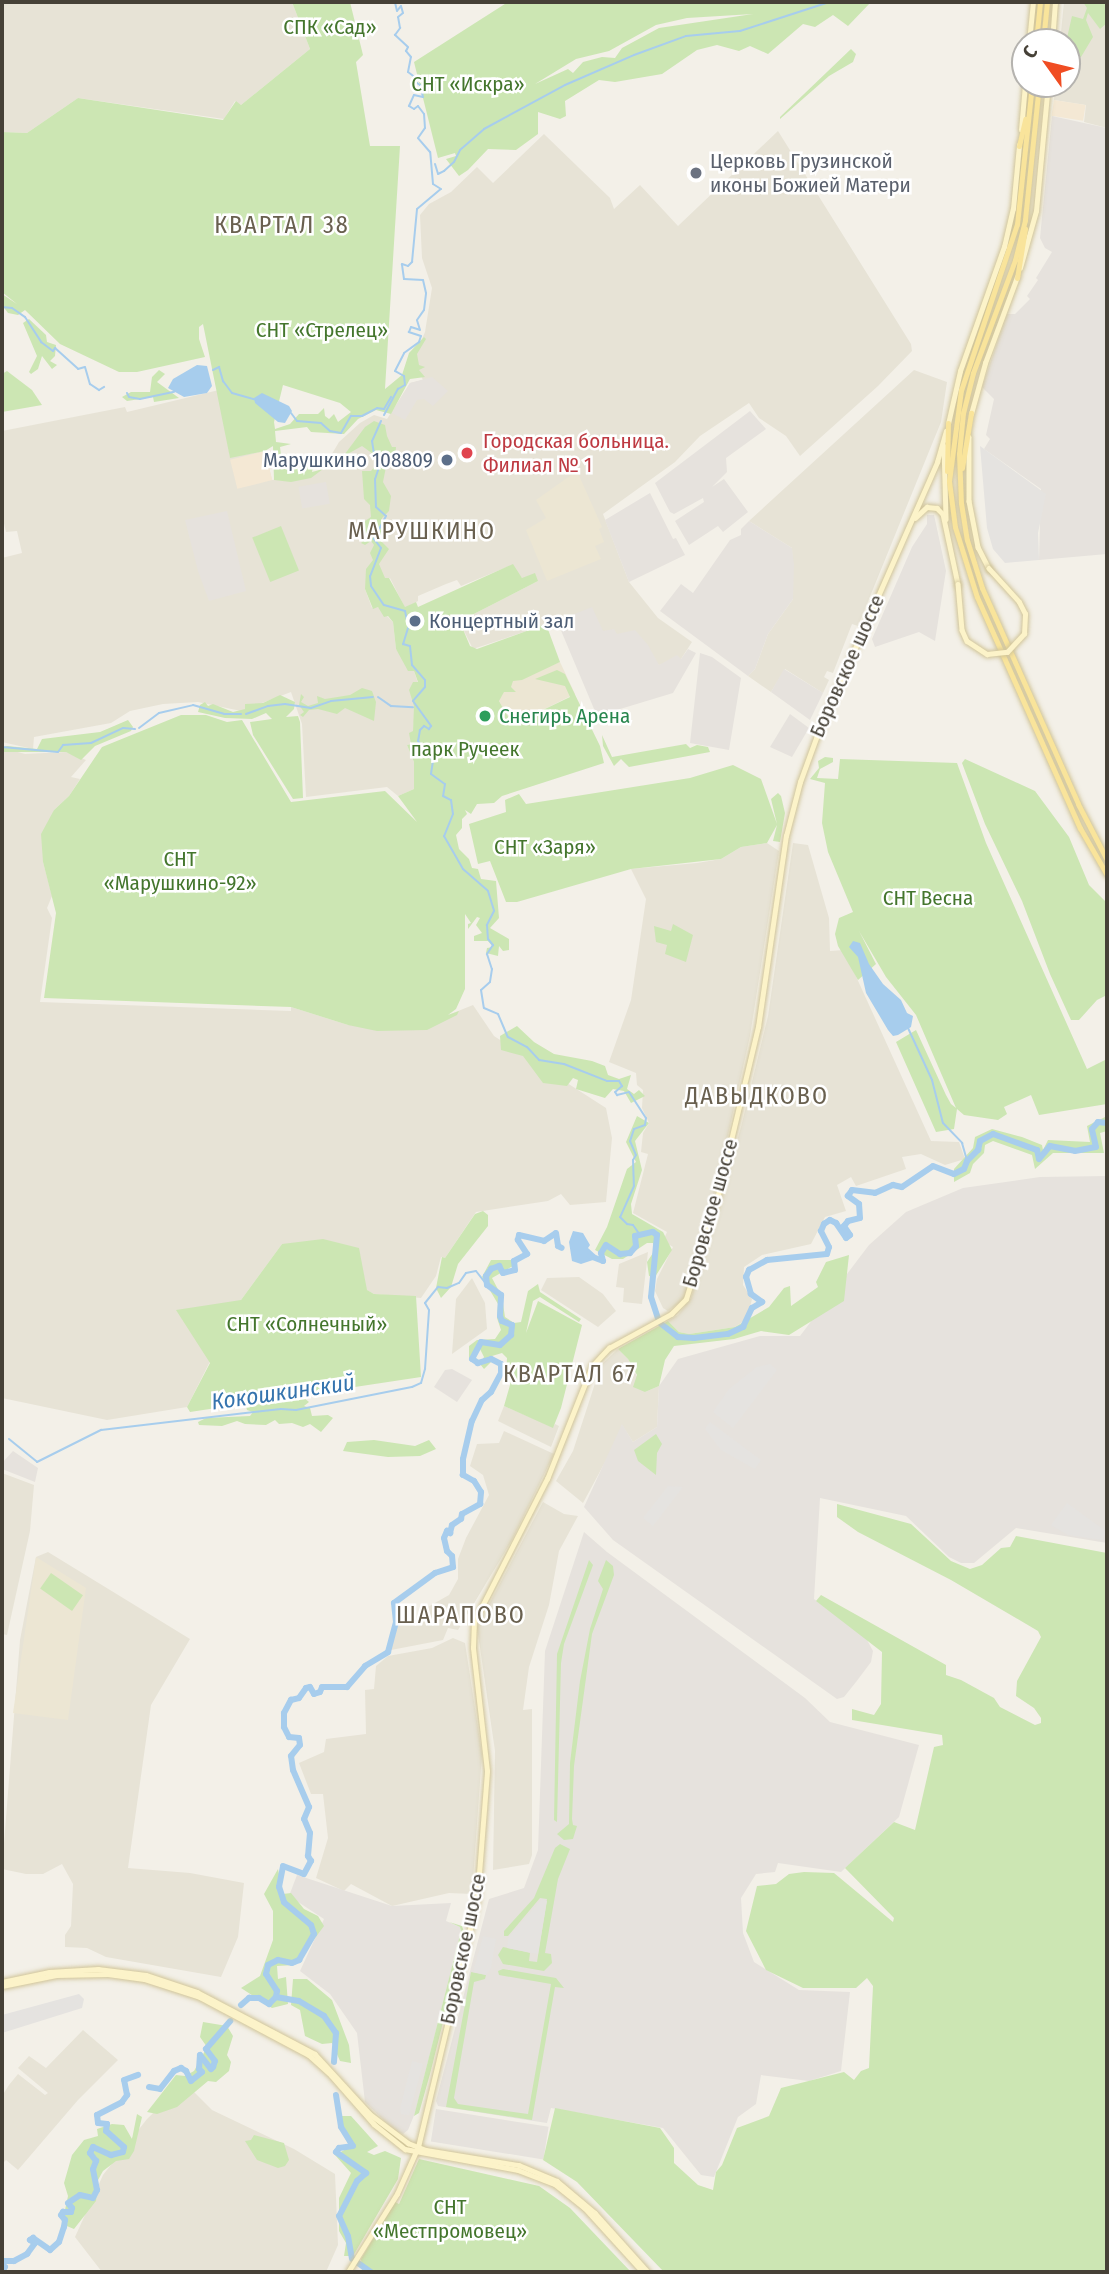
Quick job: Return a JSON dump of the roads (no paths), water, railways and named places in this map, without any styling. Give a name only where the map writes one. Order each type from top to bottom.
[{"type":"main road","points":[[1030,28],[1033,2]]},
{"type":"main road","points":[[1037,28],[1040,2]]},
{"type":"main road","points":[[1044,28],[1047,2]]},
{"type":"main road","points":[[1053,28],[1055,2]]},
{"type":"main road","points":[[971,413],[969,501],[977,544],[989,569],[1019,602],[1025,614],[1024,634],[1007,652],[987,654],[967,641],[962,630],[958,583],[946,519],[943,459],[961,367],[1004,247],[1013,209],[1024,98]]},
{"type":"main road","points":[[1017,278],[1025,240],[1038,98]]},
{"type":"main road","points":[[960,489],[971,413],[981,375],[1017,278],[1034,222],[1047,98]]},
{"type":"main road","points":[[1019,146],[1030,99]]},
{"type":"main road","points":[[948,481],[963,383],[1007,260],[1017,224],[1030,99]]},
{"type":"main road","points":[[1025,220],[1015,260],[967,396],[960,440],[960,489],[967,540],[979,580],[1077,804],[1107,859]]},
{"type":"main road","points":[[948,423],[948,481],[955,527],[977,597],[1080,828],[1107,875]]},
{"type":"main road","name":"Боровское шоссе","points":[[348,2272],[389,2208],[418,2149],[478,1892],[486,1771],[472,1648],[474,1622],[548,1477],[592,1366],[611,1347],[668,1316],[681,1306],[687,1295],[725,1166],[760,1018],[786,836],[800,782],[819,730],[940,452],[948,423]]},
{"type":"main road","points":[[905,534],[916,515],[925,508],[939,509],[946,519]]},
{"type":"main road","points":[[2,1984],[56,1975],[103,1974],[144,1979],[183,1990],[309,2055],[381,2130],[405,2149],[418,2149],[518,2169],[555,2184],[585,2208],[645,2272]]},
{"type":"water","points":[[197,365],[207,366],[212,386],[207,393],[184,397],[168,388],[173,379]]},
{"type":"water","points":[[262,393],[289,406],[292,411],[285,423],[278,422],[255,403],[254,398]]},
{"type":"water","points":[[853,941],[860,943],[869,964],[883,984],[901,1000],[907,1013],[913,1016],[911,1027],[898,1035],[893,1036],[888,1030],[866,993],[858,957],[849,947]]},
{"type":"water","points":[[573,1231],[583,1233],[590,1245],[588,1248],[599,1258],[581,1264],[572,1261],[569,1242]]},
{"type":"waterway","points":[[384,415],[398,389],[405,385],[404,376],[395,371],[404,353],[419,342],[421,336],[409,332],[411,327],[420,330],[417,320],[424,310],[426,293],[423,280],[404,279],[402,264],[408,266],[412,262],[417,209],[441,189],[433,184],[430,152],[418,138],[425,128],[424,114],[418,106],[414,109],[409,106],[414,95],[423,97],[420,85],[414,81],[416,78],[408,72],[411,57],[406,51],[408,47],[395,35],[400,28],[398,17],[403,13],[401,6],[397,11],[395,2]]},
{"type":"waterway","points":[[435,164],[438,174],[444,171],[454,162],[460,150],[484,129],[565,85],[634,55],[686,36],[740,31],[829,2]]},
{"type":"waterway","points":[[2,307],[12,308],[25,317],[41,342],[53,351],[55,348],[78,369],[85,367],[90,384],[99,390],[104,387]]},
{"type":"waterway","points":[[213,370],[219,367],[223,381],[232,393],[256,400]]},
{"type":"waterway","points":[[127,393],[129,397],[140,399],[174,392]]},
{"type":"waterway","points":[[291,413],[297,421],[321,423],[330,431],[341,433],[351,416],[362,416],[377,408],[384,409],[391,397]]},
{"type":"waterway","points":[[381,421],[372,441],[375,459],[380,464],[375,479],[376,507],[386,516],[374,539],[381,548],[370,576],[371,586],[384,605],[405,611],[408,625]]},
{"type":"waterway","points":[[408,628],[403,644],[410,646],[412,665],[425,680],[425,687],[413,701],[431,726],[429,729],[424,726],[420,730],[418,741],[433,761],[431,774],[445,784],[443,796],[451,800],[453,814],[444,836],[463,869],[488,891],[494,911],[487,925],[488,939],[493,945],[487,954],[492,969],[490,982],[481,990],[484,1008],[498,1014],[508,1037],[527,1047],[539,1060],[564,1064],[607,1081],[619,1081],[622,1086],[615,1092],[617,1095],[629,1092],[646,1118],[645,1125],[634,1129],[630,1141],[636,1155],[633,1160],[634,1186],[620,1217],[627,1224],[633,1225],[640,1235]]},
{"type":"waterway","points":[[246,714],[268,706],[285,704],[311,708],[331,701],[373,697]]},
{"type":"waterway","points":[[378,697],[391,706],[413,707]]},
{"type":"waterway","points":[[139,728],[159,713],[193,705],[224,714],[241,714]]},
{"type":"waterway","points":[[2,747],[58,752],[63,745],[91,743],[123,728],[135,729]]},
{"type":"waterway","points":[[908,1028],[932,1080],[943,1123],[962,1143],[967,1161]]},
{"type":"waterway","points":[[660,1323],[678,1337],[694,1338],[728,1334],[743,1327],[752,1308],[762,1302],[751,1294],[746,1277],[749,1270],[767,1260],[827,1254],[829,1247],[821,1231],[824,1224],[830,1220],[836,1223],[846,1238],[850,1235],[844,1226],[848,1221],[860,1218],[859,1204],[848,1196],[852,1190],[875,1193],[893,1185],[902,1187],[933,1166],[954,1174],[964,1169],[967,1161],[978,1150],[980,1141],[993,1134],[1037,1150],[1039,1159],[1050,1146],[1075,1151],[1096,1147],[1092,1129],[1098,1122],[1107,1123]]},
{"type":"waterway","points":[[590,1256],[603,1261],[601,1253],[606,1245],[620,1254],[630,1253],[636,1246],[635,1236],[653,1232],[657,1235],[651,1297],[658,1319]]},
{"type":"waterway","points":[[241,2005],[249,1998],[259,1998],[269,2004],[276,1997],[277,1991],[266,1974],[268,1965],[278,1960],[292,1963],[299,1960],[314,1934],[311,1925],[284,1902],[279,1887],[283,1866],[304,1874],[311,1861],[308,1856],[310,1833],[304,1819],[309,1807],[293,1770],[291,1756],[300,1745],[299,1738],[289,1737],[284,1727],[284,1713],[291,1700],[299,1698],[306,1688],[310,1687],[314,1694],[320,1692],[322,1687],[347,1687],[365,1666],[388,1652],[396,1622],[394,1603],[435,1573],[453,1567],[452,1556],[447,1551],[444,1538],[447,1531],[450,1533],[452,1525],[461,1519],[462,1514],[480,1504],[481,1492],[474,1481],[463,1475],[463,1459],[472,1421],[482,1400],[491,1392],[501,1373],[501,1364],[491,1359],[478,1363],[472,1359],[481,1342],[500,1345],[511,1335],[512,1325],[502,1321],[500,1316],[501,1295],[487,1285],[486,1276],[491,1269],[499,1266],[503,1273],[515,1270],[514,1261],[527,1254],[518,1240],[519,1235],[544,1241],[556,1233],[558,1246],[562,1248]]},
{"type":"waterway","name":"Кокошкинский","points":[[9,1439],[37,1462],[101,1430],[281,1409],[296,1410],[412,1387],[421,1383],[425,1369],[429,1310],[425,1303],[438,1287],[447,1288],[459,1283],[466,1273],[476,1271],[487,1285]]},
{"type":"waterway","points":[[276,1997],[299,2001],[324,2016],[336,2033],[334,2062]]},
{"type":"waterway","points":[[149,2087],[160,2089],[174,2071],[181,2068],[186,2071],[191,2081],[202,2072],[199,2069],[200,2055],[211,2069],[215,2061],[206,2049],[230,2021]]},
{"type":"waterway","points":[[2,2261],[14,2261],[27,2254],[35,2243],[30,2240],[33,2238],[50,2250],[59,2242],[64,2227],[65,2220],[61,2215],[63,2212],[71,2212],[72,2208],[68,2203],[80,2195],[93,2198],[97,2190],[93,2169],[96,2161],[90,2153],[93,2147],[111,2155],[123,2152],[124,2147],[106,2131],[107,2124],[98,2123],[97,2115],[122,2102],[127,2095],[124,2080],[138,2075]]},
{"type":"waterway","points":[[336,2095],[341,2127],[353,2146],[339,2148],[336,2152],[366,2173],[357,2181],[339,2216],[348,2236],[352,2259]]},
{"type":"waterway","points":[[358,2263],[371,2272]]},
{"type":"waterway","points":[[2,2266],[5,2267],[2,2272]]},
{"type":"place","name":"Церковь Грузинской иконы Божией Матери","points":[[696,173]]},
{"type":"place","name":"Городская больница. Филиал № 1","points":[[467,453]]},
{"type":"place","name":"Марушкино 108809","points":[[447,460]]},
{"type":"place","name":"Концертный зал","points":[[415,621]]},
{"type":"place","name":"Снегирь Арена","points":[[485,716]]},
{"type":"district","name":"КВАРТАЛ 38","points":[[282,226]]},
{"type":"district","name":"МАРУШКИНО","points":[[422,532]]},
{"type":"district","name":"ДАВЫДКОВО","points":[[757,1097]]},
{"type":"district","name":"КВАРТАЛ 67","points":[[570,1375]]},
{"type":"district","name":"ШАРАПОВО","points":[[461,1616]]},
{"type":"park label","name":"СПК «Сад»","points":[[330,27]]},
{"type":"park label","name":"СНТ «Искра»","points":[[468,84]]},
{"type":"park label","name":"СНТ «Стрелец»","points":[[322,330]]},
{"type":"park label","name":"парк Ручеек","points":[[465,749]]},
{"type":"park label","name":"СНТ «Заря»","points":[[545,847]]},
{"type":"park label","name":"СНТ «Марушкино-92»","points":[[180,871]]},
{"type":"park label","name":"СНТ Весна","points":[[928,898]]},
{"type":"park label","name":"СНТ «Солнечный»","points":[[307,1324]]},
{"type":"park label","name":"СНТ «Местпромовец»","points":[[450,2219]]}]
